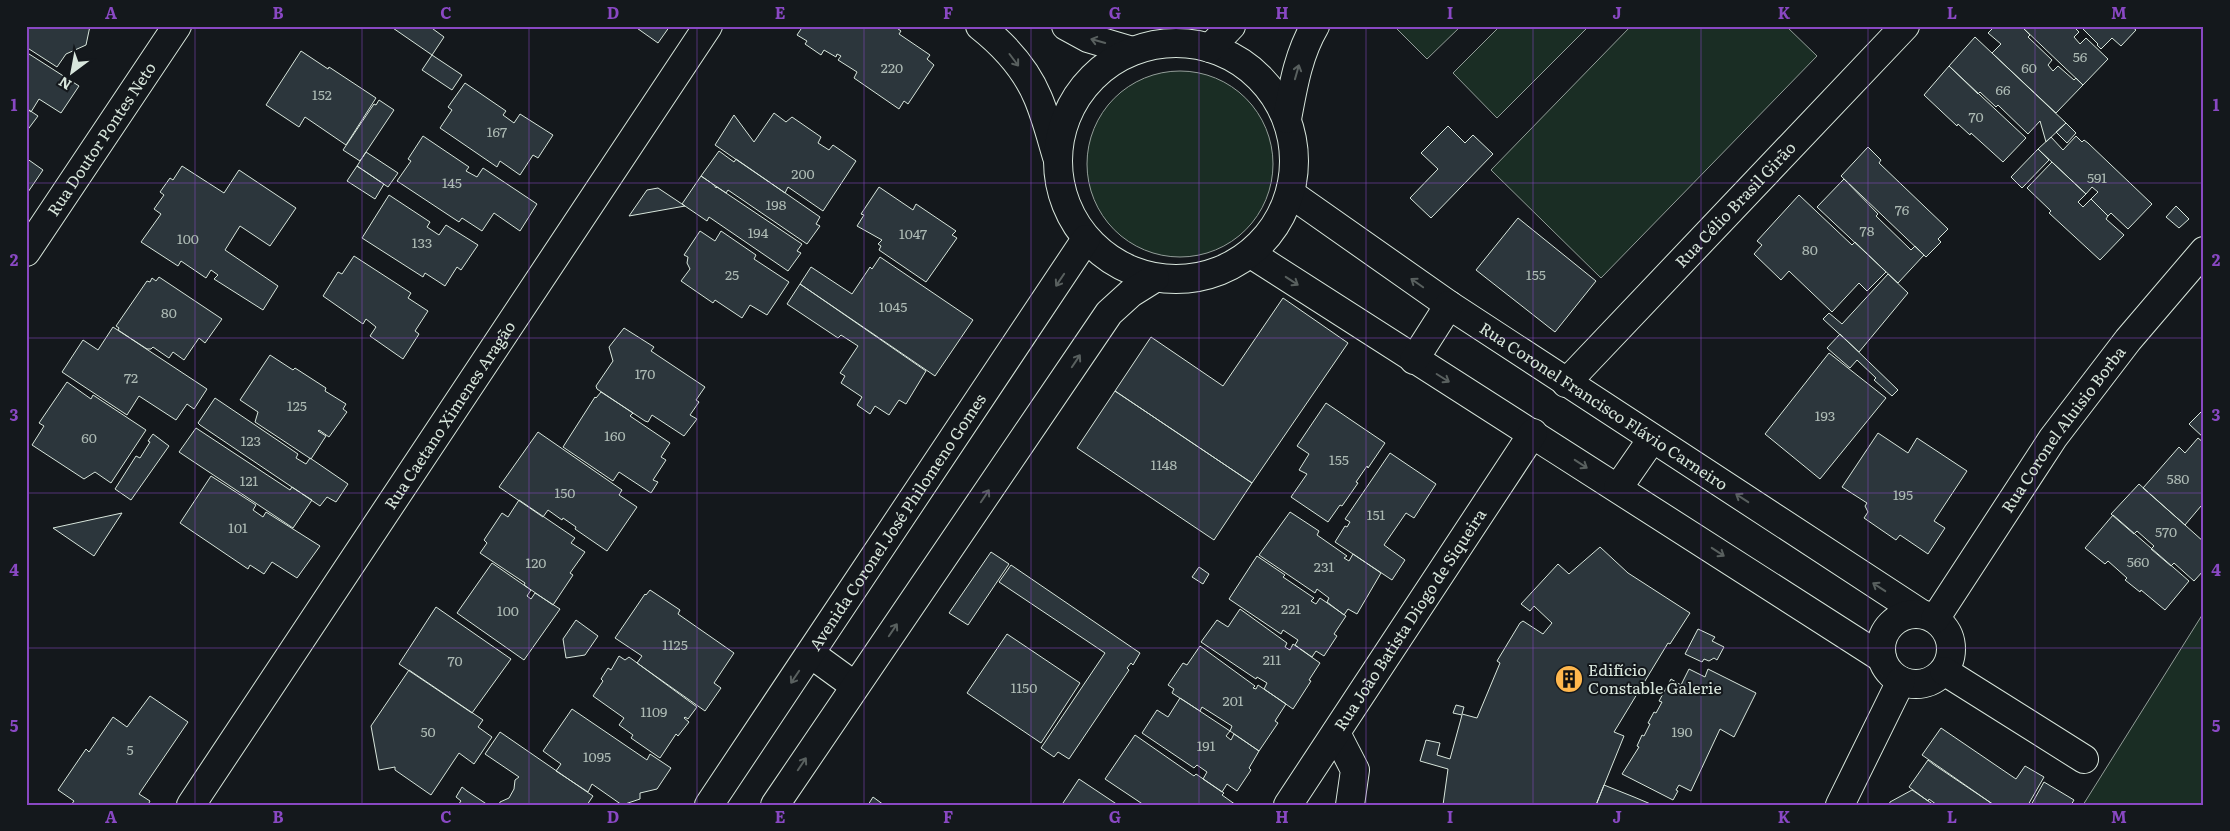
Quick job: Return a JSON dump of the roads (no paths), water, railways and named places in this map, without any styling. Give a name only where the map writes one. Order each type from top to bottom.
[{"type":"street","name":"Rua Doutor Pontes Neto","points":[[26,252],[177,26]]},
{"type":"street","name":"Rua Caetano Ximenes Aragão","points":[[191,805],[708,26]]},
{"type":"street","points":[[980,26],[1002,44],[1038,97],[1057,156],[1064,201],[1086,239],[1118,265],[1156,278],[1206,277],[1251,254],[1275,227],[1290,194],[1295,156],[1287,119],[1257,75],[1210,48],[1171,42],[1132,51],[1102,68],[1079,92],[1063,123],[1057,156]]},
{"type":"street","points":[[1066,26],[1088,38],[1132,51]]},
{"type":"street","points":[[1210,48],[1231,26]]},
{"type":"street","points":[[1287,119],[1295,77],[1305,43],[1315,26]]},
{"type":"street","name":"Rua Célio Brasil Girão","points":[[1566,383],[1905,26]]},
{"type":"street","name":"Rua Coronel Francisco Flávio Carneiro","points":[[1290,194],[1449,305],[1566,383],[1928,616]]},
{"type":"street","name":"Avenida Coronel José Philomeno Gomes","points":[[708,805],[811,654],[1086,239]]},
{"type":"street","name":"Rua Coronel Aluisio Borba","points":[[1928,616],[2053,438],[2128,340],[2204,251]]},
{"type":"street","points":[[1251,254],[1882,658],[1890,672],[1901,681],[1917,684],[1932,681],[1944,671],[1950,658],[1951,643],[1946,629],[1928,616],[1906,614],[1894,621],[1886,631],[1882,644],[1882,658]]},
{"type":"street","points":[[774,805],[1110,313],[1131,293],[1156,278]]},
{"type":"street","points":[[1414,360],[1449,305]]},
{"type":"street","name":"Rua João Batista Diogo de Siqueira","points":[[1288,805],[1533,434]]},
{"type":"street","points":[[1618,488],[1652,439]]},
{"type":"street","points":[[811,654],[855,686]]},
{"type":"street","points":[[1944,671],[2084,759]]},
{"type":"street","points":[[1840,805],[1901,681]]},
{"type":"street","points":[[1336,733],[1355,770],[1350,805]]},
{"type":"place","name":"Edifício Constable Galerie","points":[[1569,679]]}]
